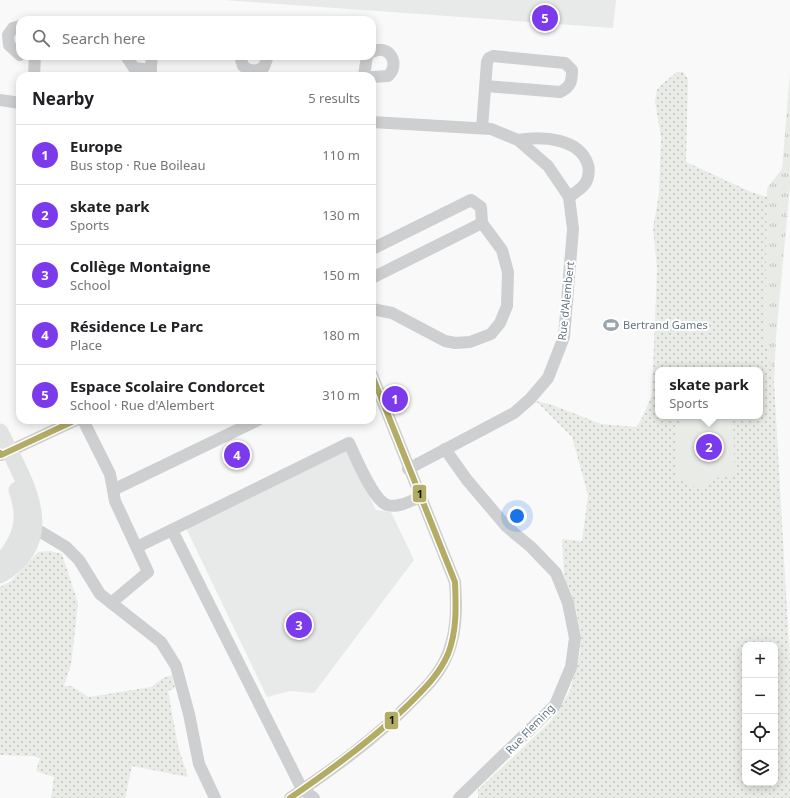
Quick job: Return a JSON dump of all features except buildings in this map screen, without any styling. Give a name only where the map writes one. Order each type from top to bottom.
[{"type":"main road","points":[[0,432],[4,453],[32,530],[30,540],[24,554],[14,565],[0,575]]},
{"type":"main road","points":[[0,564],[13,547],[32,530]]},
{"type":"street","points":[[16,27],[12,28],[8,35],[9,45],[16,51]]},
{"type":"street","points":[[376,50],[380,49],[389,52],[393,58],[394,67],[388,76],[376,77]]},
{"type":"street","points":[[482,128],[487,62],[489,58],[493,56],[565,63],[570,66],[572,70],[572,82],[567,89],[560,92],[486,86]]},
{"type":"street","points":[[34,72],[35,60]]},
{"type":"street","points":[[129,60],[134,68],[147,72]]},
{"type":"street","points":[[150,72],[152,60]]},
{"type":"street","points":[[241,66],[251,71],[261,70],[267,63],[267,60]]},
{"type":"street","points":[[365,72],[366,60]]},
{"type":"street","points":[[0,100],[16,102]]},
{"type":"street","name":"Rue d'Alembert","points":[[376,122],[482,128],[508,134],[518,140],[548,166],[569,197],[573,229],[564,337],[548,378],[530,399],[514,413],[408,469]]},
{"type":"street","points":[[518,140],[536,137],[560,141],[578,148],[586,157],[590,170],[585,185],[569,197]]},
{"type":"street","points":[[376,246],[471,200],[481,207],[482,223],[502,250],[508,272],[507,306],[500,324],[491,334],[470,342],[455,343],[445,341],[392,313],[376,310]]},
{"type":"street","points":[[376,276],[482,223]]},
{"type":"street","points":[[290,798],[358,750],[402,712],[429,684],[444,663],[454,631],[456,619],[455,582],[408,469],[376,385]]},
{"type":"street","points":[[4,453],[67,424]]},
{"type":"street","points":[[85,424],[110,474],[115,501],[148,572],[111,603]]},
{"type":"street","points":[[113,490],[250,424]]},
{"type":"street","points":[[137,547],[349,443],[378,500],[388,505],[401,505],[420,497]]},
{"type":"street","name":"Rue Fleming","points":[[445,449],[468,480],[507,527],[531,547],[556,573],[570,609],[575,638],[571,667],[555,705],[459,798]]},
{"type":"street","points":[[32,530],[70,551],[79,560],[100,594],[161,642],[176,666],[189,714],[199,764],[215,798]]},
{"type":"street","points":[[172,530],[302,789],[314,798]]},
{"type":"shaded area","points":[[224,0],[616,0],[613,28]]},
{"type":"shaded area","points":[[345,449],[376,510],[391,512],[414,560],[314,693],[290,691],[267,697],[186,528]]},
{"type":"green space","points":[[677,72],[683,72],[688,79],[686,162],[751,192],[767,197],[765,340],[774,382],[790,665],[790,798],[478,798],[478,790],[551,721],[570,691],[580,653],[581,636],[576,609],[564,575],[562,539],[582,541],[588,495],[572,437],[536,401],[550,404],[601,424],[636,427],[641,420],[652,395],[657,268],[653,228],[659,194],[661,137],[655,101],[657,90],[661,85]]},
{"type":"green space","points":[[790,73],[790,186],[776,337],[774,382],[765,340],[767,188],[782,169]]},
{"type":"green space","points":[[684,419],[733,419],[735,476],[715,478],[702,490],[677,479],[676,429]]},
{"type":"green space","points":[[50,551],[62,554],[78,603],[71,665],[64,686],[71,686],[89,697],[151,687],[163,678],[172,675],[175,688],[168,691],[178,746],[188,777],[132,766],[125,798],[51,798],[54,777],[36,771],[40,758],[33,756],[0,755],[0,587],[11,581],[38,552]]},
{"type":"transit line","name":"1","points":[[290,798],[350,755],[407,706],[440,669],[448,654],[453,636],[456,609],[455,582],[376,385]]},
{"type":"transit line","name":"1","points":[[0,453],[1,455],[67,424]]},
{"type":"place","name":"Espace Scolaire Condorcet","points":[[545,18]]},
{"type":"place","name":"Bertrand Games","points":[[611,325]]},
{"type":"place","name":"Europe","points":[[395,399]]},
{"type":"place","name":"skate park","points":[[709,447]]},
{"type":"place","name":"Résidence Le Parc","points":[[237,455]]},
{"type":"place","name":"Collège Montaigne","points":[[299,625]]}]
